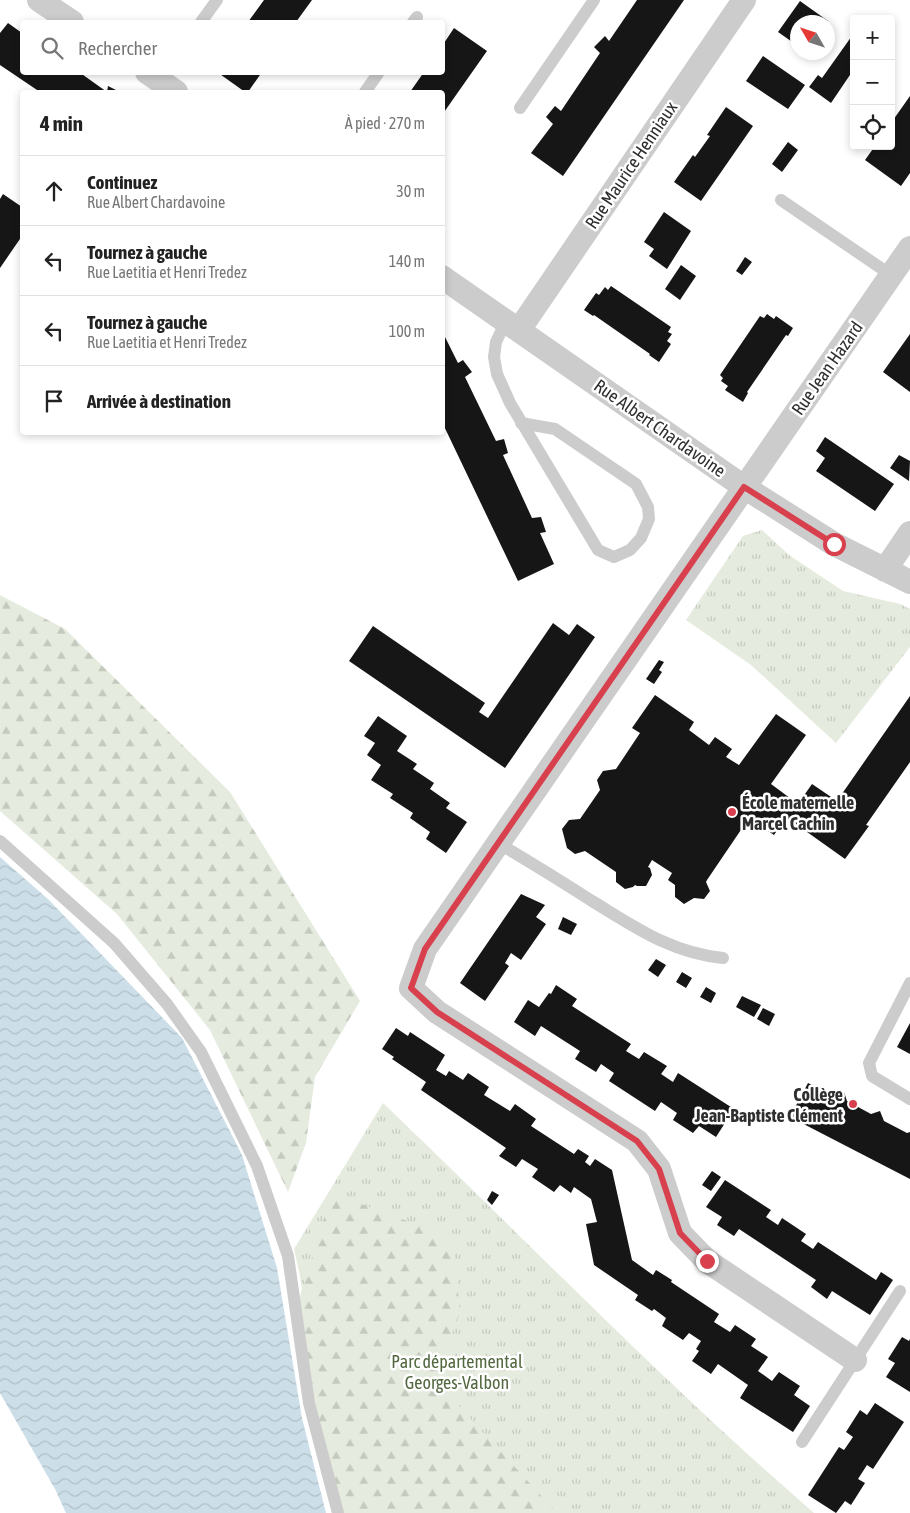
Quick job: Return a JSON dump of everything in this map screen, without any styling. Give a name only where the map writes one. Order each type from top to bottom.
[{"type":"street","points":[[39,0],[69,20]]},
{"type":"street","name":"Rue Maurice Henniaux","points":[[512,325],[744,0]]},
{"type":"street","name":"Rue Jean Hazard","points":[[855,1360],[707,1261],[680,1233],[659,1169],[637,1141],[437,1012],[411,988],[425,949],[910,248]]},
{"type":"street","name":"Rue Albert Chardavoine","points":[[445,279],[744,487],[834,544],[910,582]]},
{"type":"street","points":[[885,570],[910,533]]},
{"type":"lane","points":[[202,20],[217,0]]},
{"type":"lane","points":[[520,108],[594,0]]},
{"type":"lane","points":[[367,90],[377,75]]},
{"type":"lane","points":[[781,200],[891,275]]},
{"type":"lane","points":[[512,325],[496,342],[494,357],[497,374],[510,403],[598,550],[614,557],[630,550],[642,538],[650,519],[648,507],[636,484],[555,429],[522,423]]},
{"type":"lane","points":[[0,841],[114,943],[167,1004],[201,1052],[258,1166],[288,1256],[309,1403],[338,1513]]},
{"type":"lane","points":[[498,843],[651,938],[682,950],[723,958]]},
{"type":"lane","points":[[910,983],[869,1063],[872,1076],[910,1099]]},
{"type":"lane","points":[[802,1442],[900,1291]]},
{"type":"green space","points":[[762,530],[789,555],[843,591],[900,604],[910,609],[910,647],[836,743],[751,665],[686,620],[743,536]]},
{"type":"green space","points":[[0,595],[65,629],[230,792],[360,1001],[315,1077],[306,1143],[288,1192],[210,1030],[117,914],[0,811]]},
{"type":"green space","name":"Parc départemental Georges-Valbon","points":[[383,1103],[650,1363],[814,1513],[345,1513],[316,1387],[300,1276],[294,1249]]},
{"type":"green space","points":[[332,1193],[453,1238],[460,1313],[434,1379],[557,1513],[340,1513],[335,1502],[296,1309]]},
{"type":"water","points":[[0,857],[48,899],[182,1038],[242,1155],[277,1268],[302,1418],[326,1513],[66,1513],[55,1489],[0,1393]]},
{"type":"building","points":[[264,0],[312,0],[297,20],[249,20]]},
{"type":"building","points":[[637,0],[684,0],[563,176],[531,153],[553,124],[546,117],[555,106],[561,111],[600,53],[594,47],[605,36],[609,41]]},
{"type":"building","points":[[800,1],[820,15],[790,15]]},
{"type":"building","points":[[790,15],[790,40],[778,32]]},
{"type":"building","points":[[8,23],[20,32],[20,75],[83,75],[104,90],[37,90],[0,65],[0,33]]},
{"type":"building","points":[[454,28],[487,51],[445,111],[445,90],[411,90],[422,75],[445,75],[445,42]]},
{"type":"building","points":[[850,39],[850,75],[831,103],[809,87],[818,75],[822,78]]},
{"type":"building","points":[[763,56],[805,85],[788,109],[746,81]]},
{"type":"building","points":[[221,75],[260,75],[249,90],[242,90]]},
{"type":"building","points":[[108,86],[116,90],[107,90]]},
{"type":"building","points":[[910,96],[910,173],[901,186],[865,160],[872,150],[895,150],[895,117]]},
{"type":"building","points":[[726,107],[753,126],[701,201],[674,182],[693,155],[695,157],[710,136],[707,135]]},
{"type":"building","points":[[788,142],[798,150],[782,172],[772,164]]},
{"type":"building","points":[[3,194],[20,206],[20,239],[0,268],[0,199]]},
{"type":"building","points":[[664,212],[691,231],[667,269],[649,256],[654,249],[644,242]]},
{"type":"building","points":[[745,257],[752,262],[742,275],[736,271]]},
{"type":"building","points":[[681,265],[696,276],[680,300],[665,289]]},
{"type":"building","points":[[611,286],[671,327],[668,332],[672,334],[667,341],[671,344],[659,362],[594,315],[584,310],[596,293],[599,295],[605,287],[608,290]]},
{"type":"building","points":[[767,314],[774,319],[776,316],[793,328],[788,336],[786,335],[747,392],[743,402],[725,390],[728,386],[721,381],[723,378],[720,375],[760,316],[764,318]]},
{"type":"building","points":[[910,334],[910,392],[883,372]]},
{"type":"building","points":[[445,337],[458,363],[463,360],[472,372],[465,377],[496,441],[504,439],[508,453],[503,455],[532,518],[541,517],[546,532],[540,533],[554,564],[518,581],[445,428]]},
{"type":"building","points":[[825,437],[894,484],[875,511],[816,471],[825,458],[816,451]]},
{"type":"building","points":[[899,455],[910,461],[909,481],[890,468]]},
{"type":"building","points":[[553,623],[569,635],[577,624],[595,637],[505,768],[349,661],[373,626],[485,703],[479,712],[488,718]]},
{"type":"building","points":[[659,660],[664,662],[659,670],[662,672],[654,684],[646,679]]},
{"type":"building","points":[[655,695],[694,722],[689,730],[709,745],[715,737],[732,749],[726,757],[739,765],[776,714],[806,735],[771,784],[798,804],[812,784],[837,801],[910,696],[910,762],[866,825],[869,826],[845,859],[786,817],[774,835],[749,818],[707,880],[710,891],[704,899],[694,898],[684,904],[675,897],[675,885],[668,880],[672,873],[652,860],[648,867],[652,875],[646,886],[635,885],[625,889],[616,882],[616,872],[585,851],[575,854],[567,848],[562,829],[569,820],[580,819],[600,790],[597,780],[603,771],[616,769],[640,733],[632,728]]},
{"type":"building","points":[[378,716],[407,736],[397,751],[417,764],[413,769],[434,783],[430,789],[450,803],[446,808],[467,822],[446,853],[426,839],[430,832],[410,818],[413,813],[390,798],[393,794],[371,780],[381,765],[367,755],[375,743],[364,736]]},
{"type":"building","points":[[521,894],[545,905],[536,917],[546,924],[521,960],[511,953],[505,963],[509,966],[485,1001],[460,983]]},
{"type":"building","points":[[563,917],[577,924],[571,935],[558,929]]},
{"type":"building","points":[[656,959],[666,965],[658,977],[648,970]]},
{"type":"building","points":[[682,972],[692,978],[686,988],[676,982]]},
{"type":"building","points":[[556,985],[577,999],[572,1006],[631,1044],[626,1051],[639,1059],[644,1052],[667,1066],[661,1074],[673,1082],[678,1073],[734,1109],[716,1137],[699,1126],[693,1133],[673,1120],[677,1113],[661,1102],[655,1111],[609,1081],[614,1073],[601,1064],[596,1072],[575,1059],[580,1051],[541,1026],[535,1036],[514,1022],[528,1000],[539,1007],[549,993],[551,994]]},
{"type":"building","points":[[706,987],[716,993],[711,1003],[700,997]]},
{"type":"building","points":[[742,996],[761,1005],[754,1017],[736,1007]]},
{"type":"building","points":[[763,1008],[775,1014],[769,1026],[757,1019]]},
{"type":"building","points":[[910,1023],[910,1054],[897,1047]]},
{"type":"building","points":[[396,1028],[408,1036],[410,1032],[445,1055],[436,1070],[446,1076],[449,1071],[463,1080],[468,1073],[489,1087],[484,1095],[510,1111],[515,1104],[536,1119],[531,1126],[574,1154],[578,1149],[589,1156],[585,1162],[590,1166],[595,1159],[612,1170],[632,1260],[653,1275],[656,1270],[719,1314],[714,1322],[730,1332],[735,1325],[756,1339],[751,1346],[768,1357],[758,1371],[772,1381],[779,1372],[800,1386],[794,1395],[810,1406],[793,1432],[740,1398],[748,1385],[718,1364],[711,1374],[692,1361],[699,1351],[696,1349],[701,1341],[689,1333],[683,1340],[662,1326],[666,1318],[654,1309],[652,1311],[635,1300],[638,1295],[594,1265],[586,1224],[597,1222],[591,1199],[574,1187],[571,1193],[560,1185],[554,1192],[532,1177],[538,1169],[522,1159],[516,1167],[499,1156],[506,1148],[421,1090],[426,1082],[392,1059],[394,1057],[382,1049]]},
{"type":"building","points":[[808,1083],[820,1089],[822,1096],[825,1098],[844,1092],[847,1101],[871,1114],[880,1111],[884,1121],[907,1133],[910,1132],[910,1179],[790,1117]]},
{"type":"building","points":[[712,1171],[721,1177],[711,1191],[702,1185]]},
{"type":"building","points":[[725,1180],[771,1210],[766,1217],[778,1225],[782,1218],[806,1234],[801,1241],[813,1249],[818,1242],[876,1280],[881,1272],[893,1280],[870,1315],[832,1291],[827,1299],[811,1287],[816,1280],[739,1229],[734,1236],[717,1225],[722,1217],[706,1207]]},
{"type":"building","points":[[492,1191],[499,1195],[492,1205],[487,1200]]},
{"type":"building","points":[[902,1337],[909,1341],[910,1339],[910,1392],[886,1377],[895,1363],[888,1359]]},
{"type":"building","points":[[875,1403],[904,1422],[873,1469],[867,1465],[858,1479],[865,1483],[851,1505],[845,1501],[836,1513],[808,1495],[839,1447],[844,1450],[853,1437],[846,1432],[860,1410],[867,1415]]},
{"type":"place","name":"École maternelle Marcel Cachin","points":[[732,812]]},
{"type":"place","name":"Collège Jean-Baptiste Clément","points":[[853,1104]]},
{"type":"route","points":[[707,1261],[680,1233],[659,1169],[637,1141],[437,1012],[411,988],[425,949],[744,487],[834,544]]}]
